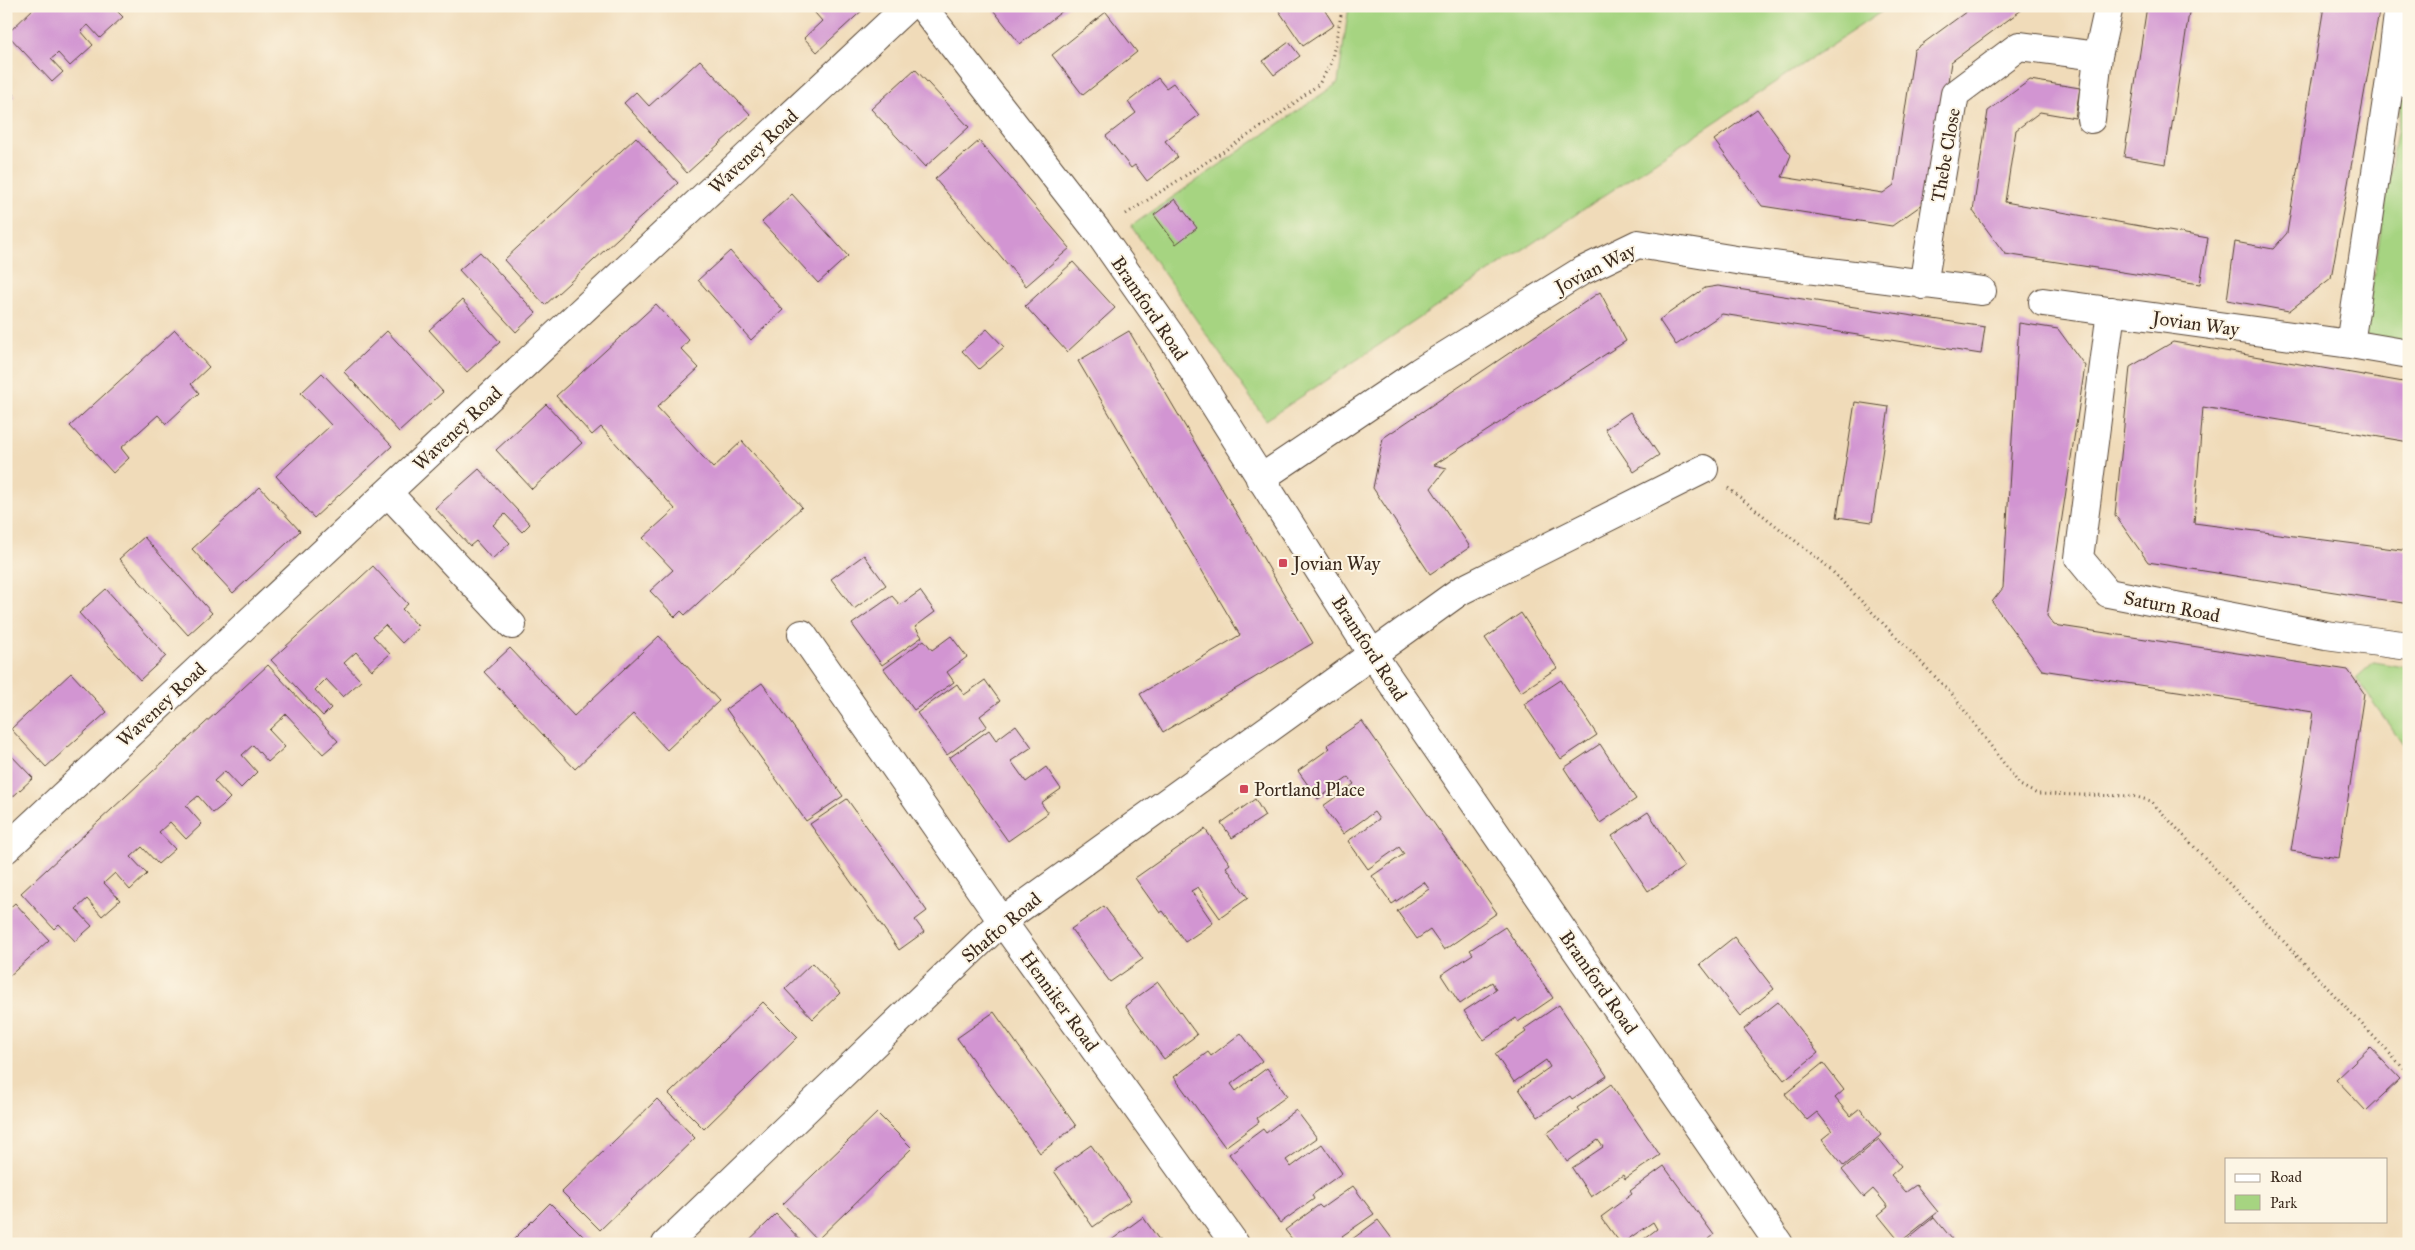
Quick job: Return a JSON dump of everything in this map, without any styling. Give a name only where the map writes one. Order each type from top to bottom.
[{"type":"street","name":"Waveney Road","points":[[6,849],[908,6]]},
{"type":"street","name":"Bramford Road","points":[[922,6],[1098,232],[1171,336],[1372,654],[1779,1244]]},
{"type":"street","points":[[2091,119],[2098,56],[2109,6]]},
{"type":"street","points":[[2350,344],[2399,81],[2399,6]]},
{"type":"street","name":"Thebe Close","points":[[1922,285],[1955,94],[2019,46],[2098,56]]},
{"type":"street","name":"Jovian Way","points":[[1260,479],[1419,372],[1580,272],[1638,244],[1922,285],[1982,291]]},
{"type":"street","name":"Jovian Way","points":[[2043,302],[2350,344],[2409,354]]},
{"type":"street","name":"Saturn Road","points":[[2111,311],[2079,558],[2108,593],[2326,635],[2409,646]]},
{"type":"street","name":"Shafto Road","points":[[666,1244],[1002,921],[1460,591],[1704,469]]},
{"type":"street","points":[[388,492],[512,625]]},
{"type":"street","name":"Henniker Road","points":[[802,634],[1002,921],[1235,1244]]},
{"type":"path","points":[[1098,232],[1236,145],[1276,118],[1319,84],[1331,63],[1343,6]]},
{"type":"path","points":[[1704,469],[1826,565],[1952,694],[2020,785],[2037,794],[2133,796],[2151,801],[2409,1074]]},
{"type":"green space","points":[[1349,6],[1890,6],[1266,420],[1131,226],[1338,83]]},
{"type":"green space","points":[[2402,100],[2409,101],[2409,343],[2364,335]]},
{"type":"green space","points":[[2374,662],[2409,668],[2409,748],[2406,749],[2356,678]]},
{"type":"building","points":[[36,6],[112,6],[123,17],[100,38],[88,25],[81,31],[93,45],[70,66],[58,53],[51,59],[63,72],[52,82],[7,34]]},
{"type":"building","points":[[809,6],[867,6],[817,52],[804,38],[822,21]]},
{"type":"building","points":[[990,6],[1069,6],[1020,44]]},
{"type":"building","points":[[1281,6],[1322,6],[1334,25],[1303,46],[1279,11],[1282,8]]},
{"type":"building","points":[[1974,6],[2027,6],[1951,62],[1930,199],[1892,226],[1762,206],[1714,140],[1757,109],[1791,155],[1782,177],[1883,193],[1894,185],[1914,50]]},
{"type":"building","points":[[2147,6],[2190,6],[2166,164],[2124,157]]},
{"type":"building","points":[[2324,6],[2380,6],[2331,278],[2289,311],[2227,300],[2235,242],[2273,249],[2287,233]]},
{"type":"building","points":[[1106,12],[1137,52],[1083,95],[1052,55]]},
{"type":"building","points":[[1289,42],[1300,56],[1274,75],[1263,61]]},
{"type":"building","points":[[700,60],[751,115],[687,173],[624,103],[636,92],[649,106]]},
{"type":"building","points":[[915,69],[969,127],[925,167],[871,109]]},
{"type":"building","points":[[1158,78],[1166,88],[1173,83],[1199,115],[1165,141],[1178,157],[1147,181],[1135,165],[1131,168],[1106,136],[1136,113],[1128,102]]},
{"type":"building","points":[[2030,80],[2080,88],[2075,118],[2040,112],[2016,130],[2005,202],[2208,238],[2200,284],[2005,254],[1973,211],[1988,111]]},
{"type":"building","points":[[6,87],[15,96],[6,104]]},
{"type":"building","points":[[636,137],[678,183],[545,305],[504,260]]},
{"type":"building","points":[[979,141],[1070,248],[1026,286],[935,179]]},
{"type":"building","points":[[792,194],[848,256],[818,283],[762,222]]},
{"type":"building","points":[[1175,199],[1197,228],[1176,244],[1154,215]]},
{"type":"building","points":[[730,251],[783,310],[751,340],[698,280]]},
{"type":"building","points":[[480,252],[536,313],[516,332],[459,270]]},
{"type":"building","points":[[1073,262],[1115,308],[1067,352],[1025,306]]},
{"type":"building","points":[[1718,286],[1985,327],[1981,354],[1722,314],[1676,345],[1659,320],[1705,288]]},
{"type":"building","points":[[1600,292],[1626,341],[1434,465],[1447,468],[1431,488],[1470,547],[1430,574],[1373,488],[1383,438]]},
{"type":"building","points":[[462,300],[500,342],[467,372],[429,330]]},
{"type":"building","points":[[656,304],[689,340],[681,349],[699,368],[657,407],[713,468],[742,441],[802,507],[685,615],[681,611],[675,617],[650,591],[673,570],[643,538],[675,509],[601,427],[592,435],[556,396]]},
{"type":"building","points":[[2019,323],[2058,329],[2085,366],[2047,616],[2054,625],[2348,670],[2364,693],[2339,858],[2291,851],[2313,712],[2042,670],[1992,602],[2003,588]]},
{"type":"building","points":[[987,329],[1004,347],[979,369],[962,351]]},
{"type":"building","points":[[175,330],[209,367],[191,384],[199,393],[166,424],[158,415],[121,448],[129,458],[113,473],[70,426]]},
{"type":"building","points":[[387,331],[443,392],[399,432],[344,372]]},
{"type":"building","points":[[1129,331],[1313,643],[1163,732],[1140,694],[1240,635],[1078,361]]},
{"type":"building","points":[[2173,342],[2409,383],[2409,442],[2203,407],[2194,523],[2409,551],[2409,604],[2148,562],[2115,515],[2130,367]]},
{"type":"building","points":[[322,373],[392,446],[314,518],[276,476],[331,425],[301,393]]},
{"type":"building","points":[[1855,402],[1889,407],[1872,522],[1837,517]]},
{"type":"building","points":[[546,404],[582,443],[532,489],[496,450]]},
{"type":"building","points":[[1630,412],[1659,455],[1634,472],[1605,429]]},
{"type":"building","points":[[479,469],[530,524],[522,532],[505,514],[493,525],[510,543],[492,559],[476,541],[470,546],[435,508]]},
{"type":"building","points":[[260,487],[300,531],[233,593],[192,549]]},
{"type":"building","points":[[144,537],[212,613],[188,635],[119,559]]},
{"type":"building","points":[[864,555],[886,585],[854,609],[831,579]]},
{"type":"building","points":[[373,566],[408,604],[402,609],[419,627],[402,643],[385,625],[373,636],[390,654],[372,670],[356,652],[344,663],[361,681],[343,697],[326,679],[315,690],[331,708],[323,716],[271,660]]},
{"type":"building","points":[[106,589],[166,656],[140,680],[79,613]]},
{"type":"building","points":[[920,591],[935,612],[915,627],[922,637],[882,665],[852,624],[892,596],[900,605]]},
{"type":"building","points":[[1521,613],[1557,668],[1521,692],[1485,638]]},
{"type":"building","points":[[659,636],[719,701],[667,750],[633,714],[575,769],[484,672],[510,648],[574,716]]},
{"type":"building","points":[[951,636],[967,657],[947,672],[954,682],[914,710],[884,669],[924,640],[932,650]]},
{"type":"building","points":[[268,665],[338,741],[323,754],[286,714],[269,730],[285,747],[268,762],[253,745],[242,755],[257,772],[241,788],[225,771],[214,781],[230,798],[222,806],[213,813],[198,796],[186,806],[202,824],[186,839],[170,822],[159,832],[175,849],[158,864],[142,847],[131,857],[147,874],[130,890],[115,873],[104,883],[120,900],[102,916],[87,899],[76,909],[92,926],[75,941],[59,924],[54,929],[21,893]]},
{"type":"building","points":[[71,673],[107,712],[46,767],[11,729]]},
{"type":"building","points":[[985,680],[1000,701],[980,716],[987,726],[947,755],[917,713],[957,684],[964,695]]},
{"type":"building","points":[[1561,680],[1597,735],[1561,759],[1524,704]]},
{"type":"building","points":[[762,683],[843,796],[806,821],[726,709]]},
{"type":"building","points":[[1362,721],[1497,913],[1444,950],[1430,930],[1417,939],[1397,911],[1429,889],[1424,882],[1392,904],[1372,876],[1404,854],[1399,847],[1368,869],[1348,841],[1379,819],[1374,812],[1343,834],[1323,806],[1354,784],[1349,777],[1318,799],[1298,771],[1330,748],[1327,745]]},
{"type":"building","points":[[1016,725],[1032,747],[1011,761],[1026,782],[1046,767],[1061,789],[1041,803],[1048,813],[1008,841],[949,758],[989,730],[996,740]]},
{"type":"building","points":[[1600,744],[1636,799],[1600,823],[1564,768]]},
{"type":"building","points":[[6,750],[33,778],[6,803]]},
{"type":"building","points":[[847,799],[927,911],[915,920],[924,932],[899,950],[810,824]]},
{"type":"building","points":[[1255,799],[1265,816],[1232,838],[1221,823]]},
{"type":"building","points":[[1648,812],[1684,867],[1648,891],[1612,836]]},
{"type":"building","points":[[1205,829],[1230,864],[1226,867],[1248,898],[1220,918],[1198,887],[1191,891],[1213,923],[1185,942],[1163,911],[1160,913],[1135,878]]},
{"type":"building","points":[[15,903],[49,940],[6,979],[6,911]]},
{"type":"building","points":[[1104,906],[1143,959],[1110,982],[1071,929]]},
{"type":"building","points":[[1505,927],[1553,998],[1518,1022],[1516,1018],[1484,1040],[1464,1011],[1496,990],[1492,982],[1460,1004],[1441,975],[1473,954],[1470,950]]},
{"type":"building","points":[[1734,937],[1774,989],[1740,1016],[1700,964]]},
{"type":"building","points":[[812,963],[840,993],[813,1019],[785,989]]},
{"type":"building","points":[[1158,982],[1197,1035],[1164,1059],[1125,1006]]},
{"type":"building","points":[[763,1002],[798,1037],[704,1129],[669,1094]]},
{"type":"building","points":[[1778,1002],[1818,1053],[1784,1080],[1744,1029]]},
{"type":"building","points":[[1559,1005],[1607,1076],[1572,1099],[1570,1096],[1538,1117],[1519,1089],[1550,1067],[1546,1060],[1514,1082],[1495,1054],[1526,1032],[1524,1029]]},
{"type":"building","points":[[994,1012],[1076,1126],[1040,1153],[957,1038]]},
{"type":"building","points":[[1241,1033],[1262,1061],[1231,1084],[1236,1091],[1267,1068],[1287,1096],[1257,1118],[1259,1122],[1225,1147],[1174,1077],[1208,1052],[1211,1056]]},
{"type":"building","points":[[2370,1047],[2400,1079],[2366,1111],[2336,1079]]},
{"type":"building","points":[[1823,1063],[1844,1090],[1835,1098],[1850,1116],[1860,1108],[1881,1135],[1844,1166],[1822,1139],[1832,1131],[1817,1112],[1807,1120],[1785,1094]]},
{"type":"building","points":[[1611,1084],[1660,1155],[1625,1179],[1623,1175],[1591,1197],[1572,1168],[1603,1147],[1598,1140],[1567,1162],[1547,1133],[1579,1111],[1577,1108]]},
{"type":"building","points":[[657,1099],[695,1138],[600,1230],[562,1192]]},
{"type":"building","points":[[1296,1110],[1317,1138],[1286,1160],[1291,1167],[1322,1144],[1342,1173],[1312,1195],[1314,1199],[1280,1223],[1229,1154],[1263,1129],[1266,1133]]},
{"type":"building","points":[[877,1113],[912,1148],[817,1240],[783,1204]]},
{"type":"building","points":[[1879,1139],[1901,1166],[1891,1175],[1906,1192],[1916,1185],[1938,1212],[1900,1242],[1878,1215],[1888,1207],[1881,1198],[1873,1189],[1864,1197],[1842,1170]]},
{"type":"building","points":[[1091,1145],[1131,1200],[1093,1227],[1054,1171]]},
{"type":"building","points":[[1664,1166],[1714,1235],[1703,1244],[1637,1244],[1657,1229],[1653,1222],[1621,1244],[1601,1217],[1632,1194],[1630,1191]]},
{"type":"building","points":[[1353,1186],[1374,1214],[1342,1236],[1347,1243],[1378,1220],[1396,1244],[1296,1244],[1285,1230],[1319,1205],[1322,1208]]},
{"type":"building","points":[[550,1203],[587,1240],[583,1244],[509,1244]]},
{"type":"building","points":[[776,1214],[804,1244],[745,1244],[767,1223]]},
{"type":"building","points":[[1143,1217],[1162,1244],[1106,1244]]},
{"type":"building","points":[[1934,1217],[1956,1244],[1901,1244]]},
{"type":"place","name":"Jovian Way","points":[[1283,563]]},
{"type":"place","name":"Portland Place","points":[[1244,789]]}]
